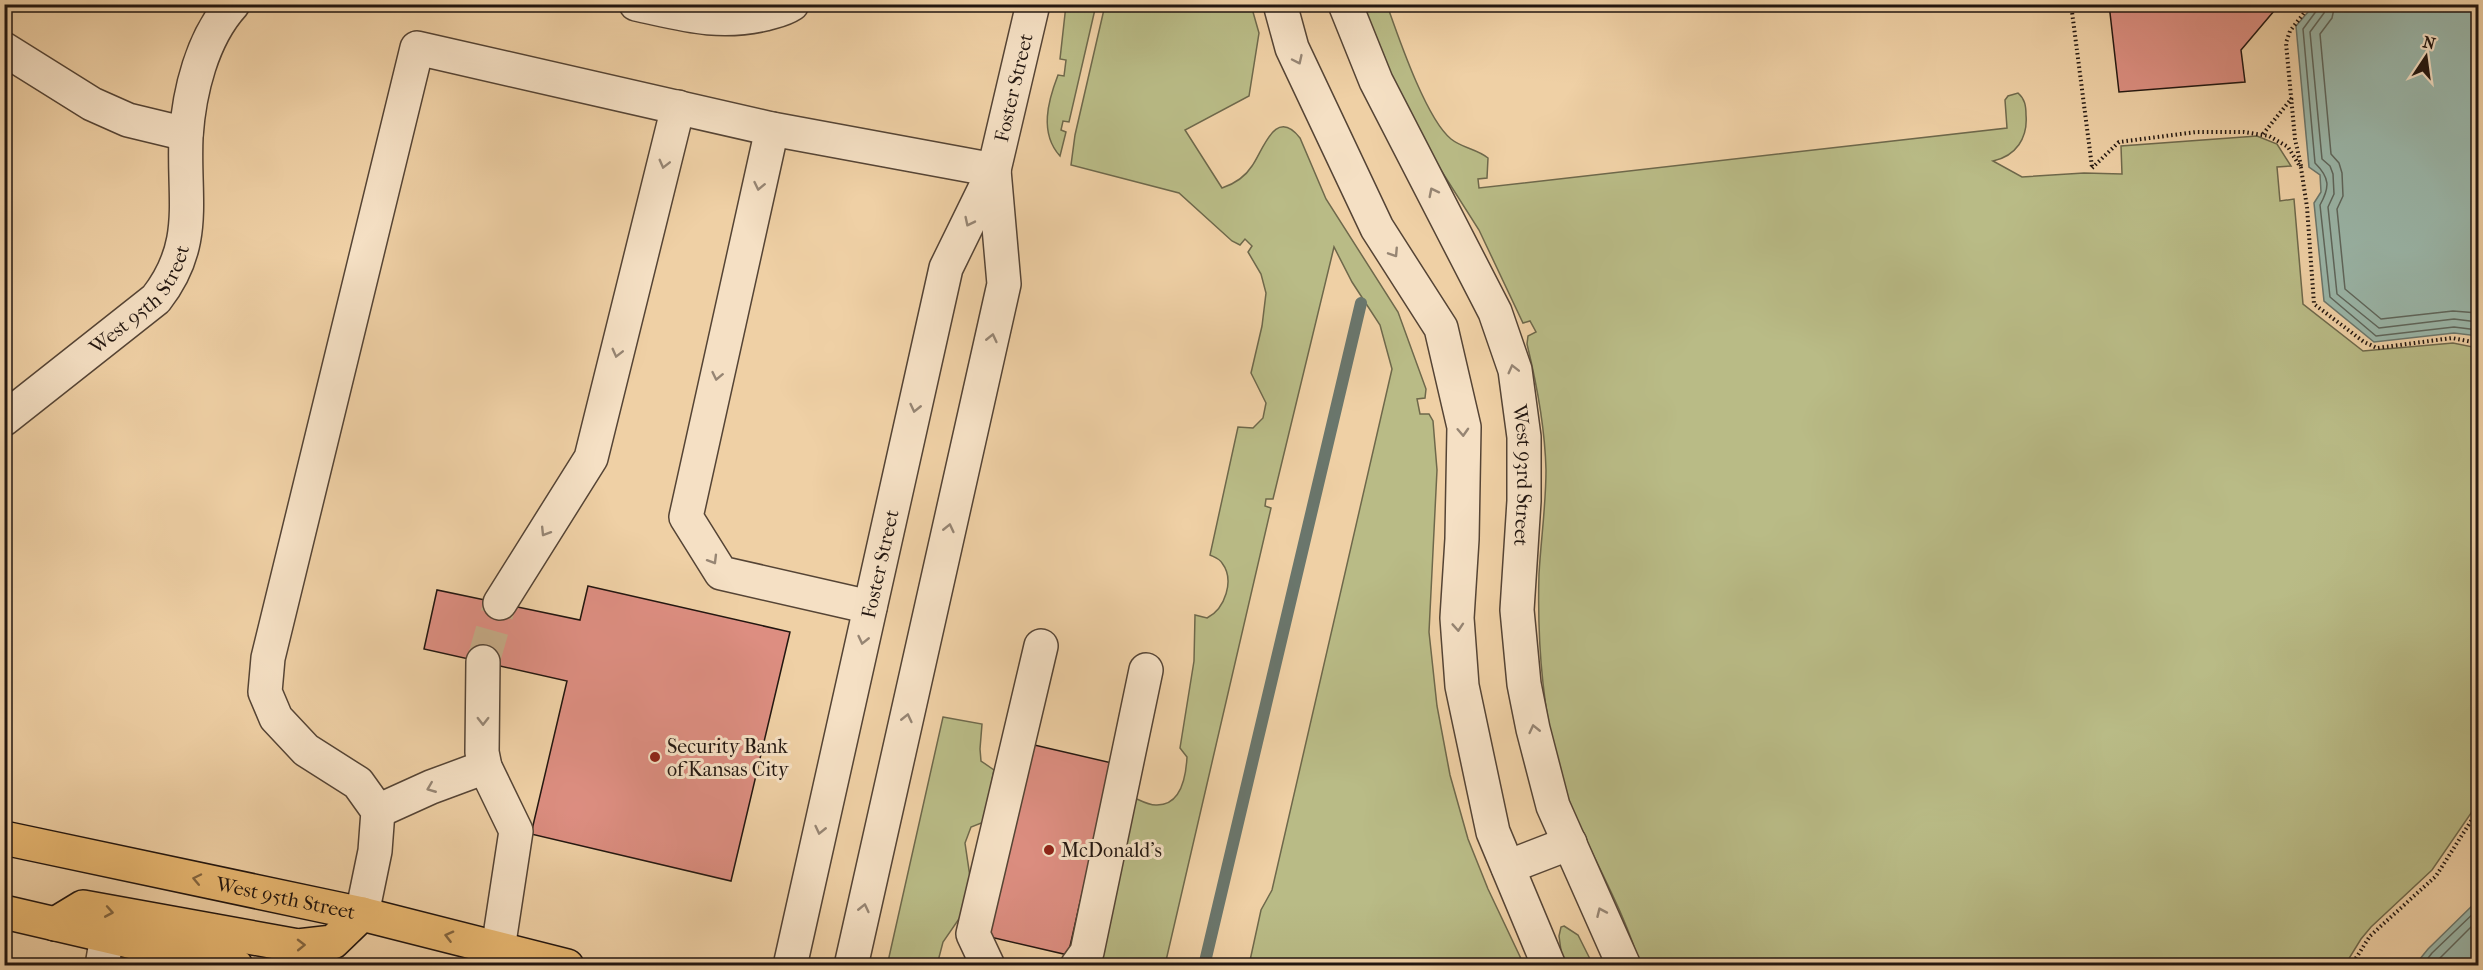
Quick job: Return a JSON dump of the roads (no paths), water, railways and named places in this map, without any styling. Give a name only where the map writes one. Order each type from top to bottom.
[{"type":"main road","name":"West 95th Street","points":[[4,838],[362,914],[567,966]]},
{"type":"main road","points":[[55,924],[83,907],[298,946],[333,942],[362,914]]},
{"type":"main road","points":[[4,912],[55,924],[104,951],[236,966]]},
{"type":"street","name":"West 95th Street","points":[[4,419],[156,299],[170,281],[179,259],[188,213],[186,134],[194,89],[205,50],[223,15],[232,4]]},
{"type":"street","points":[[636,4],[710,20],[743,19],[784,9],[792,4]]},
{"type":"street","name":"Foster Street","points":[[790,966],[946,268],[994,170],[1033,4]]},
{"type":"street","points":[[1280,4],[1292,48],[1377,228],[1441,327],[1464,427],[1462,538],[1457,618],[1462,686],[1493,832],[1549,966]]},
{"type":"street","name":"West 93rd Street","points":[[1345,4],[1376,81],[1495,312],[1515,370],[1524,437],[1524,501],[1517,610],[1524,684],[1553,806],[1624,966]]},
{"type":"street","points":[[362,914],[375,851],[378,811],[358,783],[306,750],[276,718],[265,692],[268,658],[417,48],[772,129],[994,170]]},
{"type":"street","points":[[4,49],[92,104],[128,120],[186,134]]},
{"type":"street","points":[[500,603],[591,459],[678,107]]},
{"type":"street","points":[[772,129],[686,517],[721,573],[870,607]]},
{"type":"street","name":"Foster Street","points":[[851,966],[1004,284],[994,170]]},
{"type":"street","points":[[988,966],[973,934],[1041,646]]},
{"type":"street","points":[[483,662],[482,752],[485,767],[516,831],[498,949]]},
{"type":"street","points":[[1077,966],[1088,952],[1146,670]]},
{"type":"street","points":[[378,811],[485,767]]},
{"type":"street","points":[[1508,867],[1570,843]]},
{"type":"water","points":[[2314,5],[2478,5],[2478,336],[2454,333],[2374,342],[2324,301],[2314,203],[2321,192],[2320,175],[2309,167],[2296,26]]},
{"type":"water","points":[[2478,900],[2478,965],[2415,965],[2428,949]]},
{"type":"waterway","points":[[1204,966],[1361,303]]},
{"type":"tunnel","points":[[483,662],[500,603]]},
{"type":"place","name":"Security Bank of Kansas City","points":[[655,757]]},
{"type":"place","name":"McDonald's","points":[[1049,850]]}]
